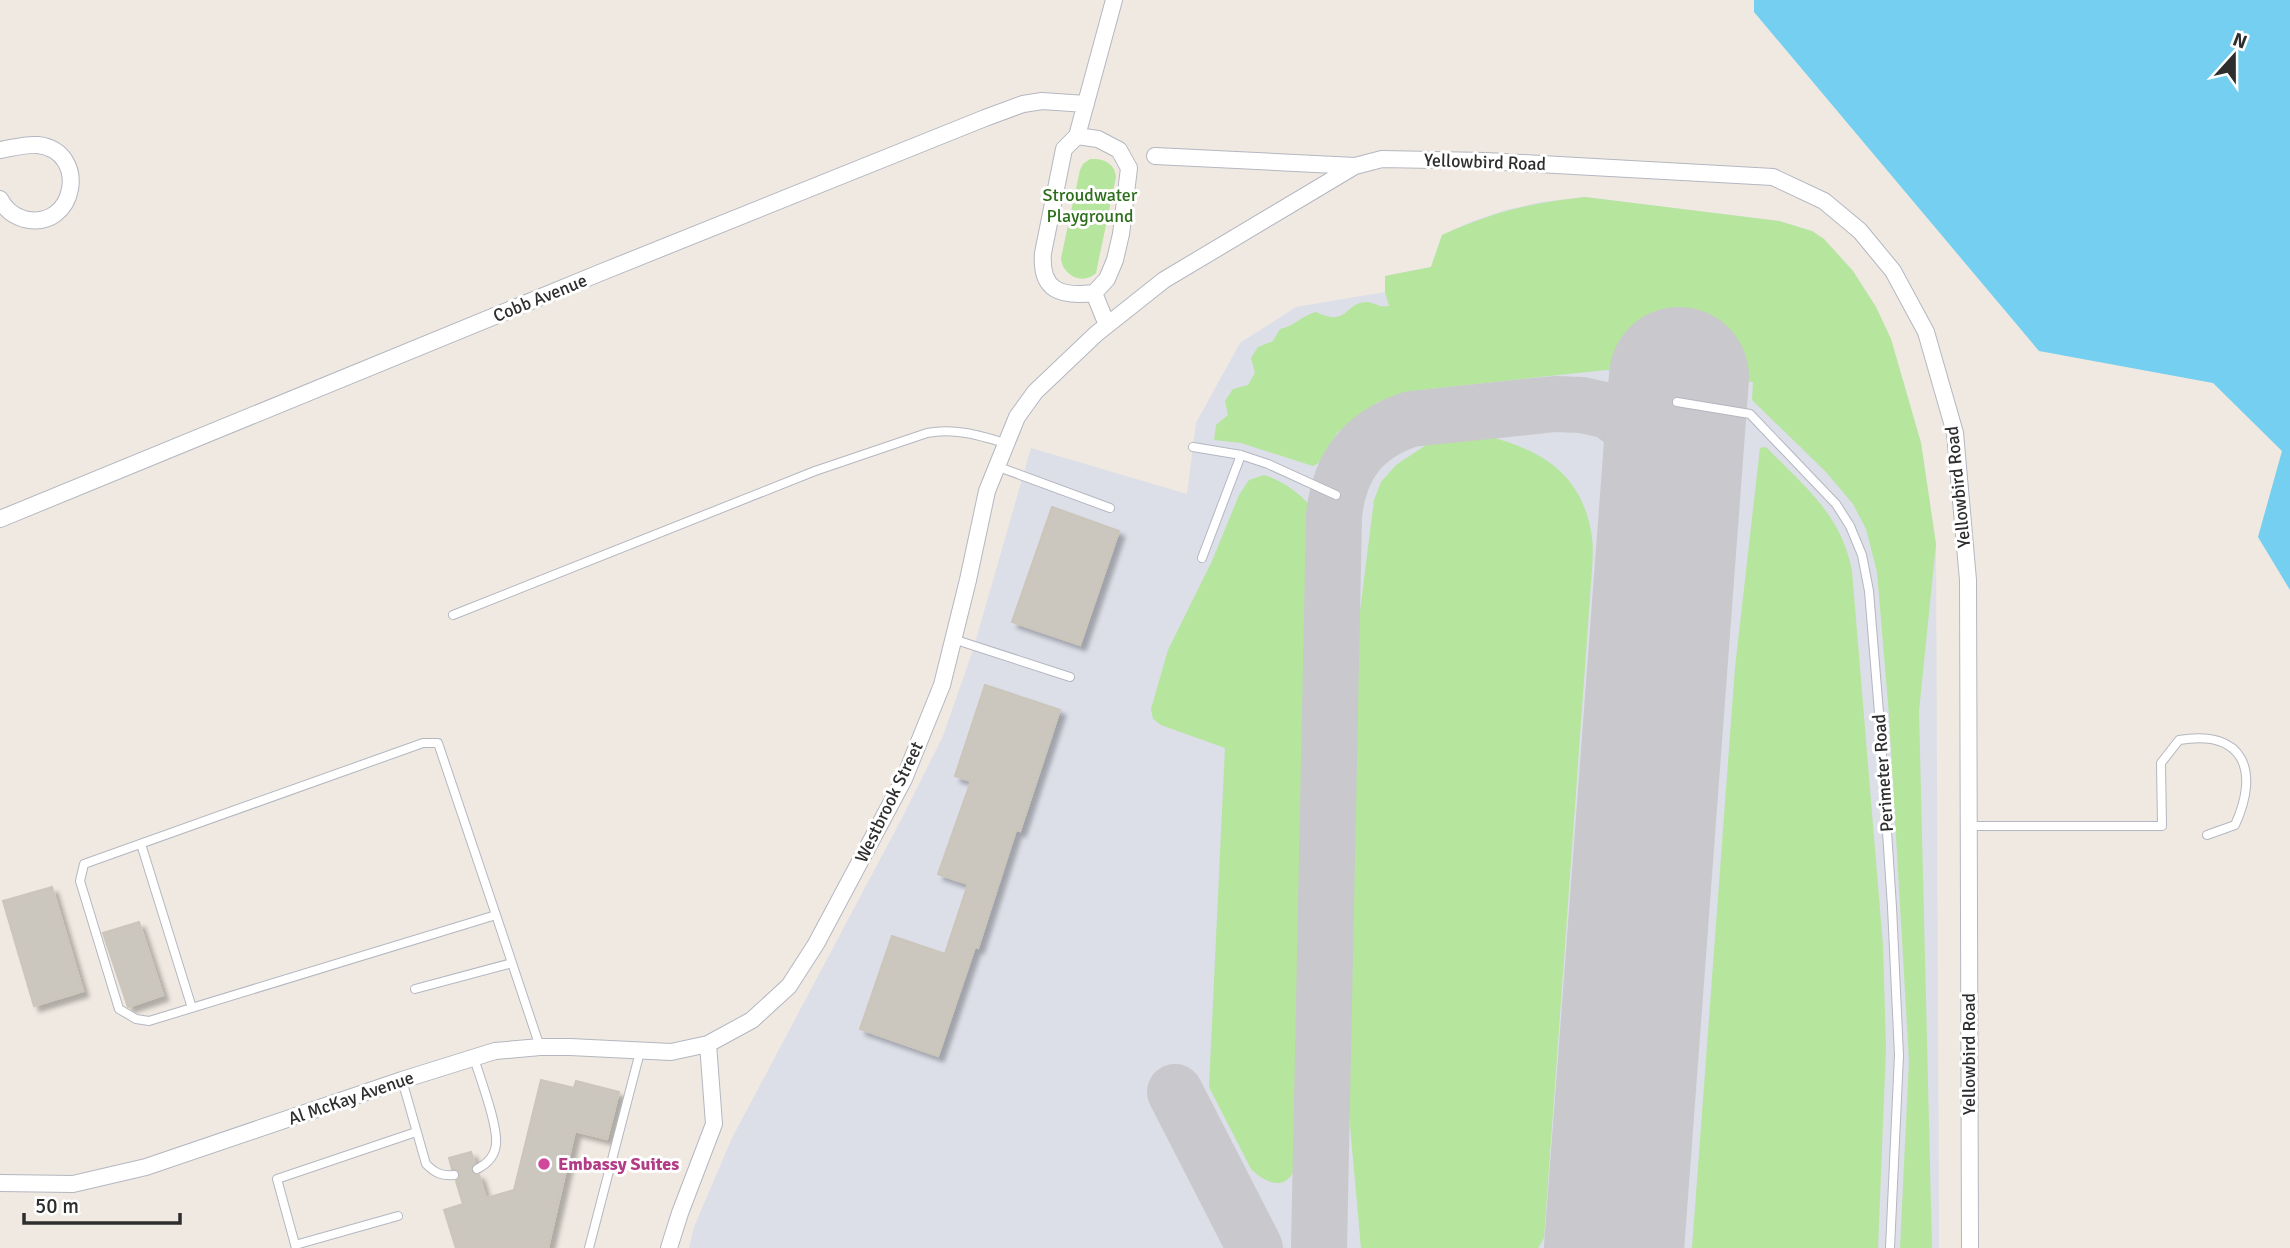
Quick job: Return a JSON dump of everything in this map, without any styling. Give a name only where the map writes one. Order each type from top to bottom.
[{"type":"street","points":[[1077,136],[1098,139],[1119,150],[1129,167],[1121,234],[1107,279],[1094,293],[1075,295],[1060,292],[1049,285],[1042,268],[1064,149],[1077,136],[1114,0]]},
{"type":"street","name":"Cobb Avenue","points":[[0,519],[985,118],[1023,104],[1042,101],[1086,104]]},
{"type":"street","points":[[0,150],[35,145],[47,147],[67,164],[72,189],[59,212],[34,221],[11,213],[0,199]]},
{"type":"street","name":"Yellowbird Road","points":[[1155,156],[1355,166]]},
{"type":"street","name":"Yellowbird Road","points":[[1102,329],[1164,280],[1355,166],[1382,159],[1486,161],[1773,177],[1824,201],[1860,231],[1893,271],[1926,332],[1955,433],[1968,580],[1970,1248]]},
{"type":"street","points":[[1094,293],[1102,329]]},
{"type":"street","name":"Westbrook Street","points":[[708,1044],[752,1020],[789,986],[816,944],[904,779],[942,685],[987,491],[1017,417],[1035,392],[1102,329]]},
{"type":"street","points":[[670,1248],[680,1213],[714,1124],[708,1044]]},
{"type":"street","name":"Al McKay Avenue","points":[[0,1183],[73,1184],[146,1167],[495,1051],[540,1047],[671,1052],[708,1044]]},
{"type":"lane","name":"Perimeter Road","points":[[1677,402],[1750,414],[1836,504],[1850,526],[1862,555],[1869,591],[1881,739],[1899,1055],[1890,1248]]},
{"type":"lane","points":[[453,615],[815,471],[927,433],[963,431],[1005,443]]},
{"type":"lane","points":[[1193,447],[1241,455],[1268,464],[1336,495]]},
{"type":"lane","points":[[1202,558],[1241,455]]},
{"type":"lane","points":[[996,466],[1110,508]]},
{"type":"lane","points":[[953,639],[1070,677]]},
{"type":"lane","points":[[1968,827],[2162,826],[2161,763],[2179,740],[2199,737],[2218,740],[2239,754],[2248,780],[2245,803],[2235,825],[2207,835]]},
{"type":"lane","points":[[496,915],[149,1021],[119,1009],[80,881],[84,864],[423,743],[438,743],[496,915],[540,1047]]},
{"type":"lane","points":[[141,844],[192,1008]]},
{"type":"lane","points":[[415,989],[512,963]]},
{"type":"lane","points":[[589,1248],[640,1052]]},
{"type":"lane","points":[[474,1058],[495,1132],[496,1145],[486,1164],[477,1169]]},
{"type":"lane","points":[[402,1080],[426,1164],[434,1172],[444,1176],[454,1175]]},
{"type":"lane","points":[[398,1216],[296,1246],[276,1178],[416,1132]]},
{"type":"shaded area","points":[[1585,197],[1779,221],[1812,231],[1824,239],[1853,271],[1876,307],[1891,339],[1921,443],[1936,544],[1939,1248],[689,1248],[694,1227],[732,1138],[943,736],[973,650],[1031,448],[1187,494],[1196,423],[1240,343],[1296,307],[1385,292],[1385,276],[1431,267],[1442,235],[1473,221],[1541,202]]},
{"type":"green space","name":"Stroudwater Playground","points":[[1090,159],[1108,162],[1116,177],[1096,273],[1085,279],[1069,274],[1061,258],[1080,170]]},
{"type":"green space","points":[[1585,197],[1779,221],[1812,231],[1824,239],[1853,271],[1876,307],[1891,339],[1921,443],[1936,544],[1919,711],[1932,1248],[1900,1248],[1909,1061],[1889,715],[1877,572],[1866,529],[1853,504],[1826,472],[1752,400],[1753,382],[1606,370],[1421,390],[1378,402],[1356,417],[1337,433],[1320,462],[1313,466],[1241,443],[1214,440],[1216,425],[1228,415],[1225,401],[1233,389],[1248,385],[1255,373],[1251,358],[1258,347],[1273,341],[1280,329],[1316,312],[1335,317],[1360,303],[1389,306],[1385,292],[1385,276],[1431,267],[1442,235],[1512,210]]},
{"type":"green space","points":[[1484,435],[1522,447],[1554,466],[1567,478],[1585,510],[1592,539],[1592,572],[1544,1238],[1538,1248],[1361,1248],[1346,1081],[1355,651],[1374,500],[1381,482],[1396,465],[1429,443]]},
{"type":"green space","points":[[1766,447],[1807,488],[1830,517],[1840,533],[1852,571],[1883,946],[1886,1048],[1878,1248],[1692,1248],[1735,668],[1760,448]]},
{"type":"green space","points":[[1264,475],[1289,487],[1310,505],[1298,1150],[1289,1178],[1276,1183],[1260,1177],[1251,1169],[1209,1087],[1225,748],[1161,725],[1153,719],[1151,709],[1168,650],[1212,561],[1239,495],[1249,480]]},
{"type":"water","points":[[1754,0],[2290,0],[2290,590],[2258,537],[2282,451],[2213,383],[2039,351],[1754,12]]},
{"type":"building","points":[[1052,507],[1119,531],[1080,645],[1012,622]]},
{"type":"building","points":[[985,685],[1060,710],[1020,831],[1016,830],[978,948],[975,947],[938,1056],[860,1029],[892,936],[945,954],[968,884],[938,874],[971,781],[955,776]]},
{"type":"building","points":[[52,887],[83,991],[34,1006],[3,901]]},
{"type":"building","points":[[139,922],[163,995],[128,1007],[103,933]]},
{"type":"building","name":"Embassy Suites","points":[[541,1080],[574,1088],[576,1081],[619,1092],[607,1139],[575,1131],[548,1248],[456,1248],[444,1210],[463,1204],[456,1181],[460,1174],[458,1170],[452,1169],[449,1158],[471,1152],[475,1163],[471,1166],[471,1172],[479,1175],[486,1198],[514,1190]]},
{"type":"taxiway","points":[[1319,1248],[1334,516],[1341,482],[1356,455],[1366,444],[1379,434],[1411,419],[1555,404],[1582,405],[1609,411],[1640,434],[1655,455],[1665,487],[1668,518]]},
{"type":"taxiway","points":[[1175,1092],[1255,1248]]},
{"type":"taxiway","points":[[1610,1248],[1616,1230]]},
{"type":"runway","points":[[1614,1248],[1679,377]]},
{"type":"place","name":"Embassy Suites","points":[[544,1164]]}]
